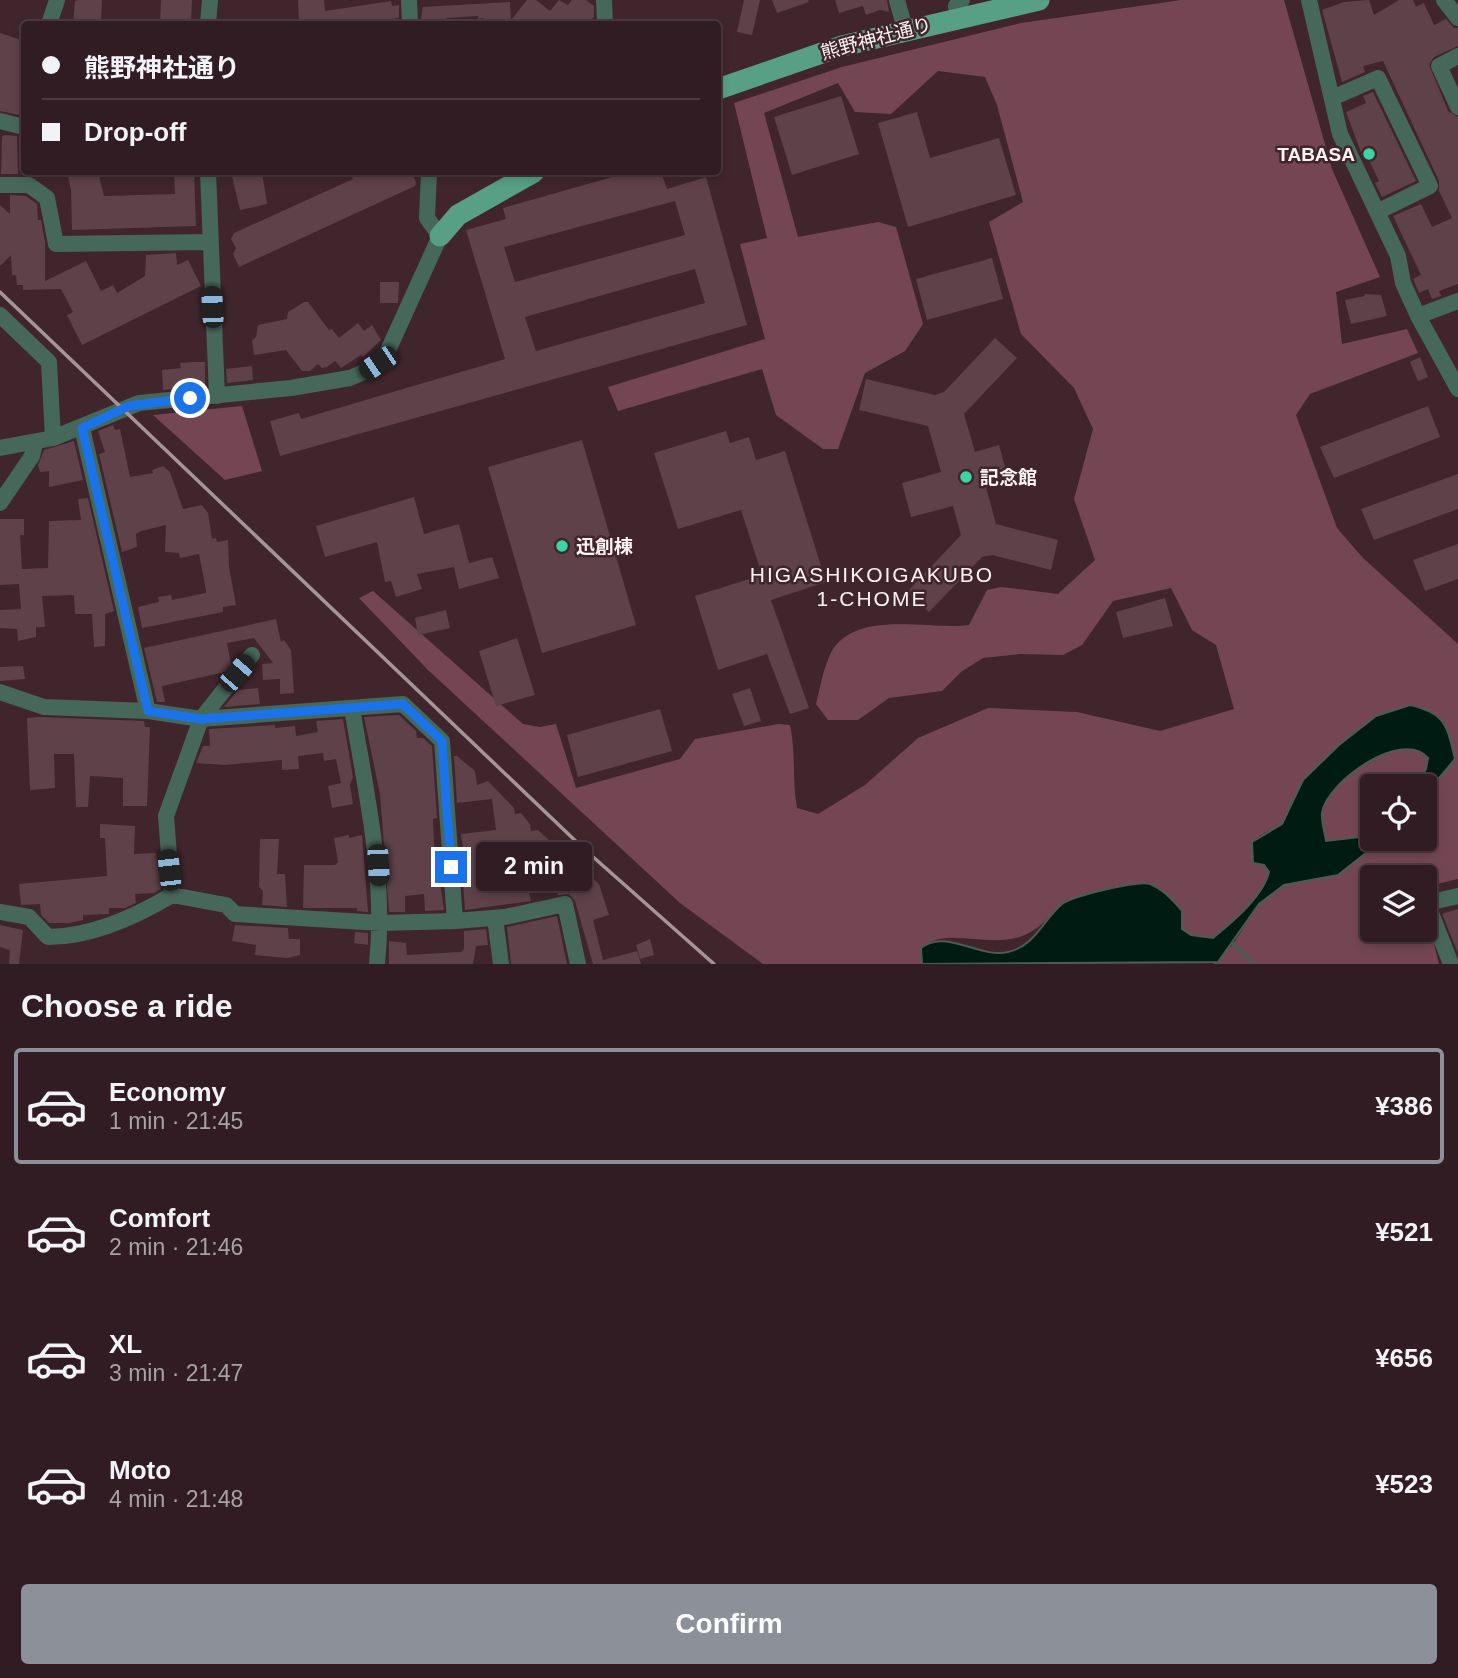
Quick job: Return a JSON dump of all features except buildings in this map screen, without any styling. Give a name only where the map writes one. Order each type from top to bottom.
[{"type":"main road","name":"熊野神社通り","points":[[721,88],[811,55],[905,29],[960,9],[1039,0]]},
{"type":"main road","points":[[440,236],[458,215],[529,175]]},
{"type":"street","points":[[51,21],[57,0]]},
{"type":"street","points":[[208,21],[210,0]]},
{"type":"street","points":[[409,0],[410,21]]},
{"type":"street","points":[[604,0],[605,21]]},
{"type":"street","points":[[897,0],[905,29]]},
{"type":"street","points":[[1309,0],[1340,134],[1398,256],[1403,283],[1418,316],[1458,389]]},
{"type":"street","points":[[1444,0],[1458,18]]},
{"type":"street","points":[[1458,56],[1438,66],[1458,107]]},
{"type":"street","points":[[1332,99],[1378,78],[1430,186],[1377,212]]},
{"type":"street","points":[[0,121],[21,126]]},
{"type":"street","points":[[208,175],[208,242],[217,396]]},
{"type":"street","points":[[0,447],[53,438],[129,406],[350,378],[378,363],[386,355],[440,236],[427,218],[429,175]]},
{"type":"street","points":[[0,185],[29,178],[47,198],[56,244],[208,242]]},
{"type":"street","points":[[1418,316],[1458,302]]},
{"type":"street","points":[[0,315],[49,362],[53,438]]},
{"type":"street","points":[[82,428],[148,711]]},
{"type":"street","points":[[0,503],[32,456],[35,443]]},
{"type":"street","points":[[172,895],[166,816],[201,719],[252,655]]},
{"type":"street","points":[[0,692],[44,706],[148,711],[201,719],[403,704],[442,741],[455,922]]},
{"type":"street","points":[[352,708],[378,865],[381,923],[377,964]]},
{"type":"street","points":[[0,912],[29,917],[48,937],[63,937],[133,916],[172,895],[226,905],[235,914],[381,923],[455,922],[495,918],[565,904],[578,964]]},
{"type":"street","points":[[1451,964],[1427,903],[1458,896]]},
{"type":"street","points":[[495,918],[501,964]]},
{"type":"shaded area","points":[[1181,0],[1284,0],[1332,169],[1380,277],[1336,292],[1342,344],[1407,329],[1418,353],[1310,394],[1296,415],[1337,528],[1363,558],[1458,644],[1458,879],[1437,884],[1437,865],[1360,865],[1360,942],[1434,942],[1439,964],[1213,964],[1233,944],[1259,904],[1284,885],[1338,875],[1368,851],[1437,851],[1437,778],[1445,722],[1303,780],[1282,824],[1259,836],[1264,865],[1269,872],[1266,881],[1246,908],[1213,938],[1191,935],[1182,929],[1048,918],[1032,931],[1015,938],[949,938],[934,941],[921,948],[922,964],[763,964],[680,903],[428,670],[359,598],[373,591],[523,724],[540,727],[556,724],[576,788],[680,759],[695,739],[778,724],[790,725],[797,808],[818,814],[865,785],[918,738],[988,708],[1077,712],[1160,731],[1234,709],[1216,645],[1192,630],[1171,588],[1113,601],[1082,645],[1063,655],[1020,654],[983,658],[961,672],[942,691],[889,698],[858,720],[828,720],[816,704],[829,657],[839,642],[854,632],[872,626],[892,624],[969,625],[987,590],[1001,587],[1058,594],[1095,560],[1074,499],[1093,429],[1074,388],[1021,334],[989,222],[1023,202],[997,105],[985,77],[938,71],[891,114],[855,112],[838,83],[764,113],[798,237],[878,222],[896,227],[923,324],[905,351],[865,373],[838,449],[823,449],[776,415],[762,369],[618,411],[608,387],[765,339],[740,244],[767,238],[734,103],[842,67],[1021,23]]},
{"type":"shaded area","points":[[242,406],[262,471],[225,480],[153,415]]},
{"type":"shaded area","points":[[1410,705],[1431,712],[1447,730],[1455,759],[1437,781],[1437,774],[1423,774],[1428,758],[1416,750],[1385,754],[1351,774],[1337,787],[1322,813],[1326,841],[1360,837],[1360,851],[1368,851],[1338,875],[1284,885],[1259,904],[1218,962],[922,964],[921,948],[941,941],[986,952],[1008,952],[1017,949],[1032,938],[1062,904],[1091,893],[1143,883],[1150,884],[1172,899],[1182,911],[1182,929],[1191,935],[1213,938],[1246,908],[1266,881],[1269,872],[1264,865],[1253,863],[1252,842],[1282,824],[1303,780],[1339,745],[1376,716]]},
{"type":"shaded area","points":[[1398,747],[1423,751],[1428,758],[1423,774],[1360,774],[1360,837],[1326,841],[1322,814],[1325,802],[1340,781]]},
{"type":"waterway","points":[[1233,944],[1254,964]]},
{"type":"railway","points":[[0,292],[583,848],[714,964]]},
{"type":"place","name":"TABASA","points":[[1369,154]]},
{"type":"place","name":"記念館","points":[[966,477]]},
{"type":"place","name":"迅創棟","points":[[562,546]]},
{"type":"district","name":"HIGASHIKOIGAKUBO 1-CHOME","points":[[872,587]]},
{"type":"route","points":[[190,398],[139,403],[122,408],[82,428],[148,711],[201,719],[403,704],[442,741],[451,867]]}]
